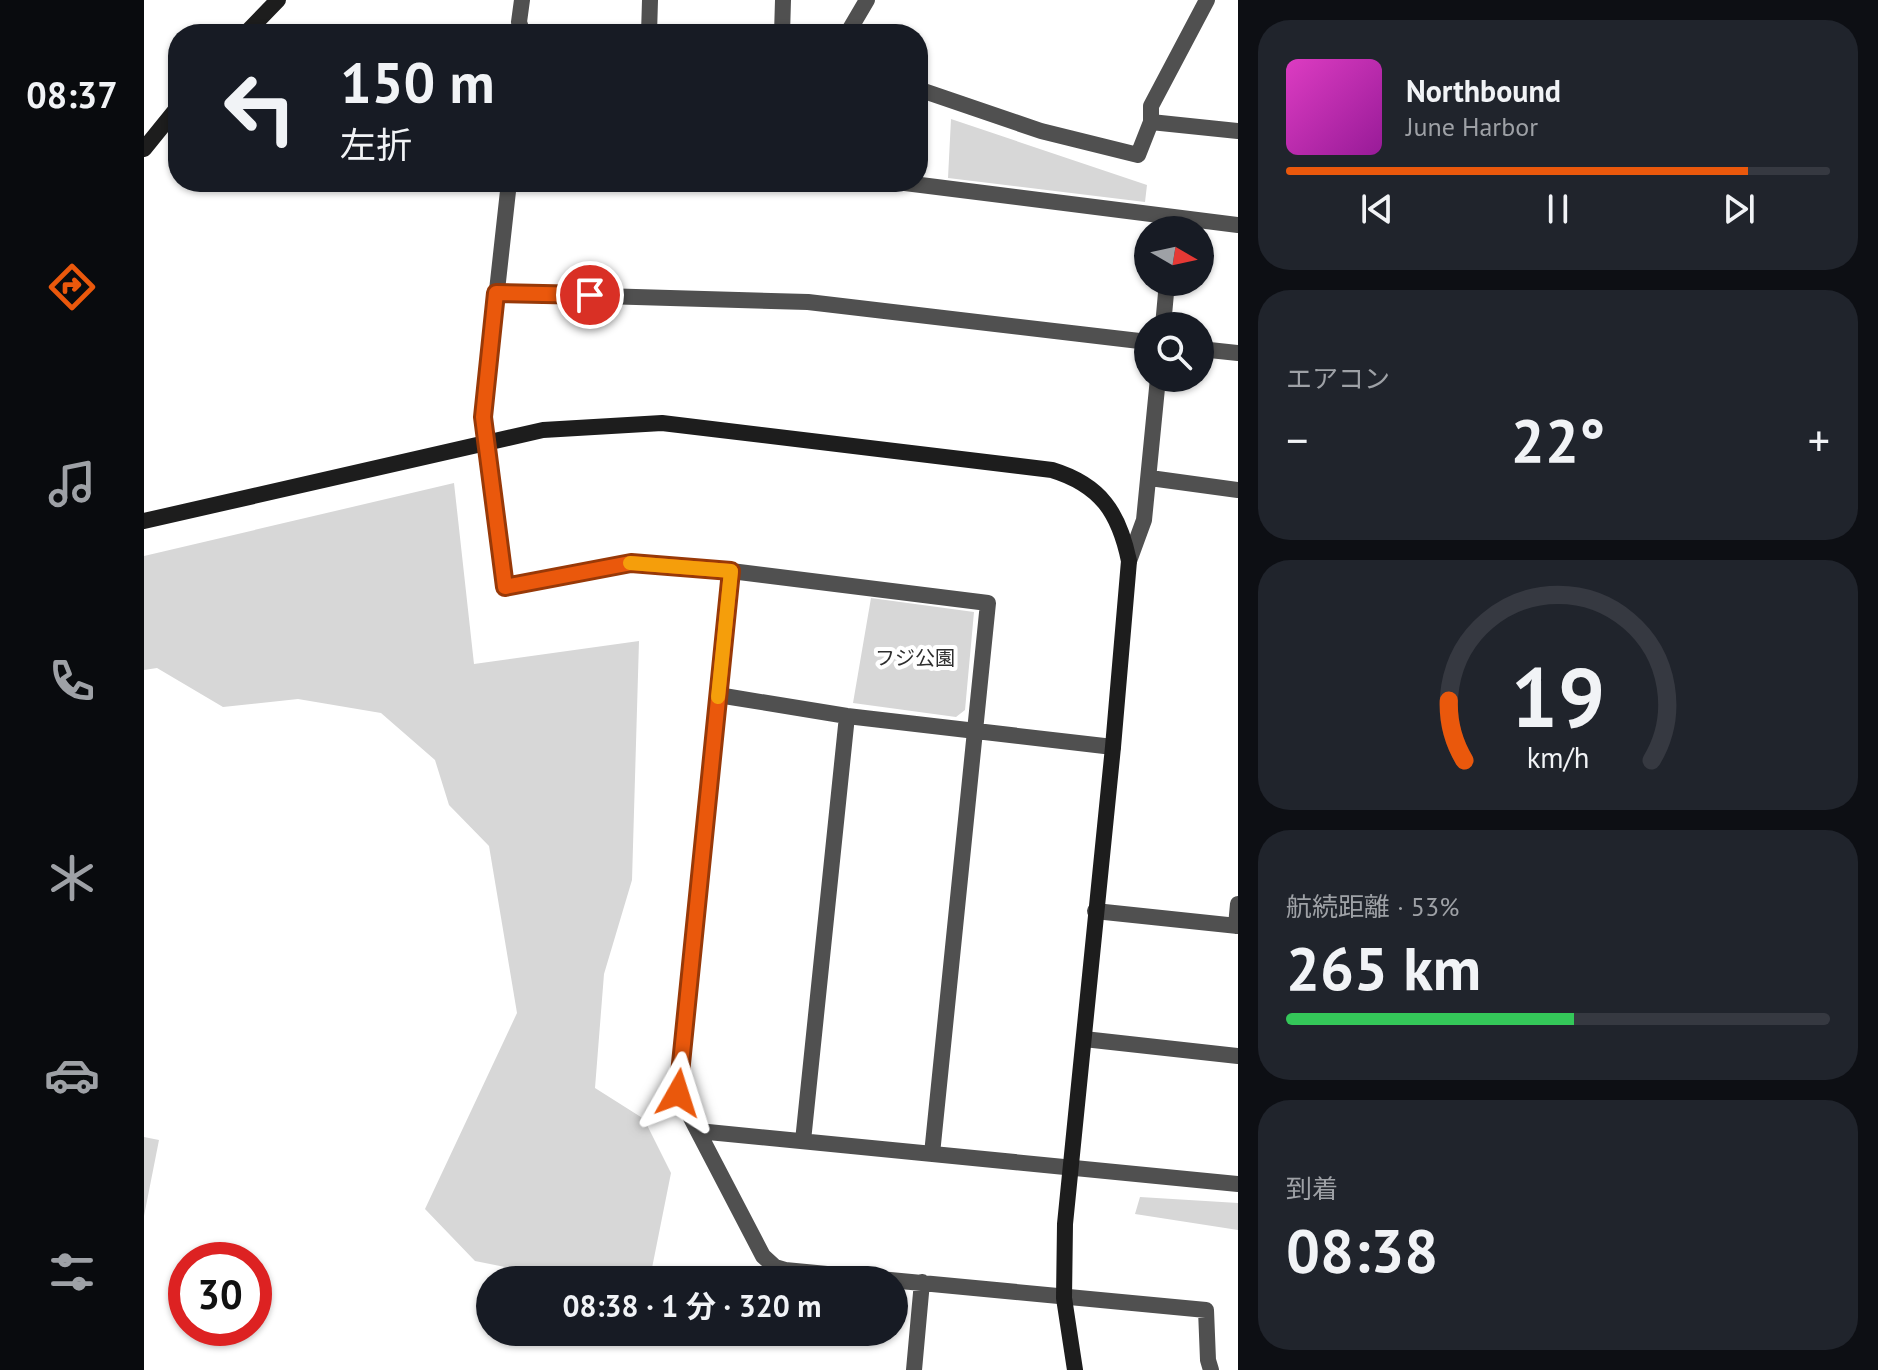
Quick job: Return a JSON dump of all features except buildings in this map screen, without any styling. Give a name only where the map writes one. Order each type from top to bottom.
[{"type":"street","points":[[255,24],[278,0]]},
{"type":"street","points":[[520,24],[522,0]]},
{"type":"street","points":[[649,24],[650,0]]},
{"type":"street","points":[[782,24],[783,0]]},
{"type":"street","points":[[853,24],[867,0]]},
{"type":"street","points":[[928,92],[1041,131],[1138,155],[1151,122],[1151,106],[1207,0]]},
{"type":"street","points":[[144,149],[168,119]]},
{"type":"street","points":[[1151,122],[1238,131]]},
{"type":"street","points":[[928,187],[1134,218]]},
{"type":"street","points":[[508,192],[483,417],[505,587],[631,563],[731,571],[988,603],[932,1154]]},
{"type":"street","points":[[1214,225],[1238,225]]},
{"type":"street","points":[[496,293],[808,302],[1134,340]]},
{"type":"street","points":[[1214,350],[1238,353]]},
{"type":"street","points":[[1075,1370],[1064,1298],[1065,1224],[1129,561],[1144,520],[1156,392]]},
{"type":"street","points":[[144,521],[543,430],[662,423],[1052,470],[1079,478],[1099,495],[1123,532],[1129,561]]},
{"type":"street","points":[[1150,478],[1238,490]]},
{"type":"street","points":[[731,571],[678,1093],[763,1256],[775,1267],[1206,1310],[1211,1370]]},
{"type":"street","points":[[718,695],[847,716],[1113,747]]},
{"type":"street","points":[[803,1141],[847,716]]},
{"type":"street","points":[[1095,911],[1237,926],[1238,904]]},
{"type":"street","points":[[1084,1039],[1238,1056]]},
{"type":"street","points":[[698,1131],[1238,1184]]},
{"type":"street","points":[[914,1370],[922,1282]]},
{"type":"green space","points":[[951,119],[1147,185],[1145,202],[948,178]]},
{"type":"green space","points":[[454,483],[474,664],[639,641],[632,880],[604,974],[595,1088],[644,1119],[671,1173],[652,1266],[500,1266],[475,1261],[425,1209],[517,1013],[489,846],[449,805],[435,760],[381,713],[298,699],[223,707],[157,668],[144,670],[144,556]]},
{"type":"green space","name":"フジ公園","points":[[871,598],[974,612],[965,710],[956,717],[853,703]]},
{"type":"green space","points":[[144,1137],[159,1140],[144,1216]]},
{"type":"green space","points":[[1140,1197],[1238,1203],[1238,1230],[1135,1214]]},
{"type":"slow traffic","points":[[630,563],[731,571],[718,697]]},
{"type":"route","points":[[590,295],[496,293],[483,417],[485,442],[505,587],[631,563],[731,571],[678,1093]]}]
